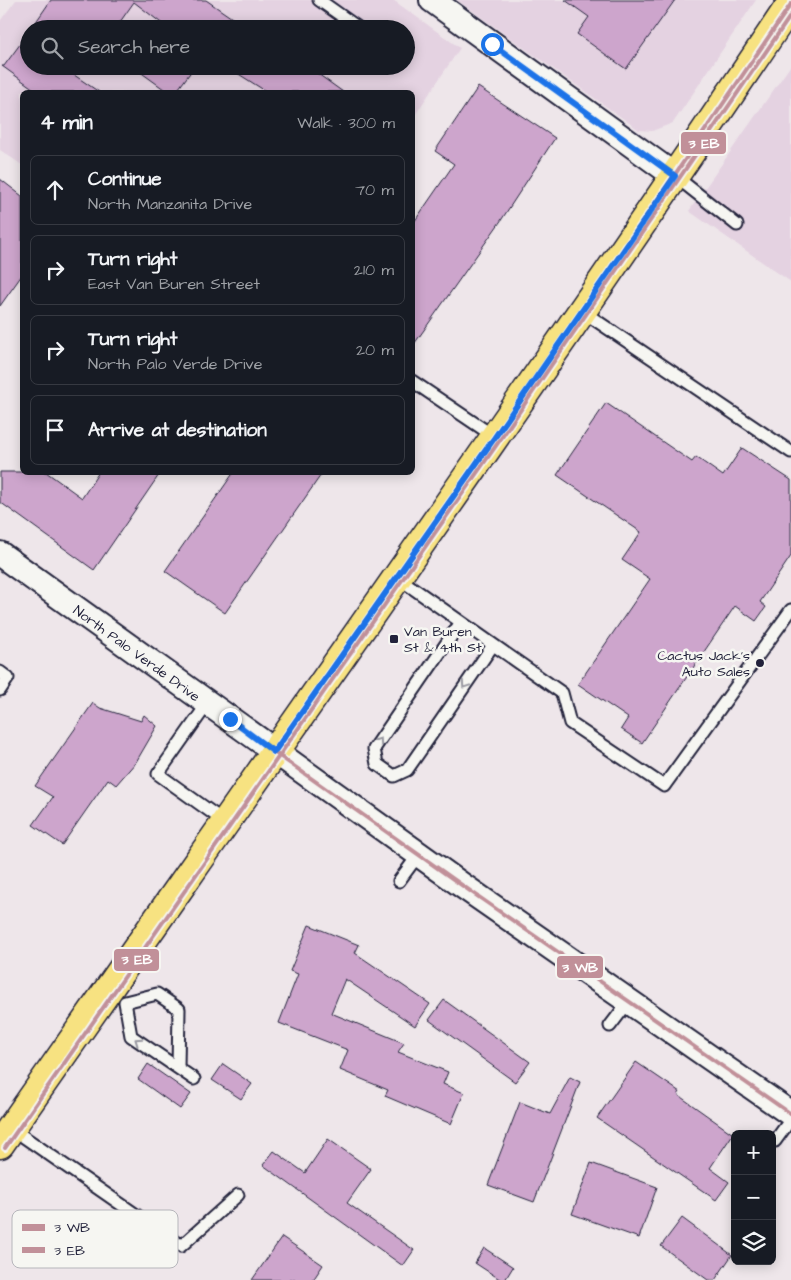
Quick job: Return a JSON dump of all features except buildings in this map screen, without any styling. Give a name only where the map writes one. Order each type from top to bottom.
[{"type":"main road","points":[[6,1136],[116,996],[225,822],[495,437],[791,4]]},
{"type":"street","points":[[432,0],[675,176]]},
{"type":"street","name":"North Palo Verde Drive","points":[[0,554],[274,752],[791,1114]]},
{"type":"lane","points":[[319,0],[347,20]]},
{"type":"lane","points":[[675,176],[737,225]]},
{"type":"lane","points":[[582,311],[791,452]]},
{"type":"lane","points":[[415,383],[495,437]]},
{"type":"lane","points":[[397,577],[562,693],[570,724],[664,786],[791,610]]},
{"type":"lane","points":[[461,622],[374,749],[377,764],[394,776],[407,770],[493,645]]},
{"type":"lane","points":[[0,672],[8,678],[0,690]]},
{"type":"lane","points":[[208,703],[158,774],[225,822]]},
{"type":"lane","points":[[399,881],[419,854]]},
{"type":"lane","points":[[178,1068],[179,1010],[157,994],[116,996],[131,1036],[194,1079]]},
{"type":"lane","points":[[610,1026],[629,1001]]},
{"type":"lane","points":[[776,1140],[791,1119]]},
{"type":"lane","points":[[6,1136],[124,1210]]},
{"type":"lane","points":[[178,1244],[181,1246],[238,1195]]},
{"type":"shaded area","points":[[16,0],[393,0],[460,48],[415,115],[415,90],[20,90],[20,164],[0,150],[0,21]]},
{"type":"shaded area","points":[[457,0],[756,0],[673,123],[652,131],[639,130]]},
{"type":"shaded area","points":[[791,65],[791,282],[689,211]]},
{"type":"transit line","points":[[791,4],[535,380],[274,752],[791,1114]]},
{"type":"transit line","points":[[5,1148],[502,437],[791,15]]},
{"type":"place","name":"Van Buren St & 4th St","points":[[394,639]]},
{"type":"place","name":"Cactus Jack's Auto Sales","points":[[760,663]]},
{"type":"route","points":[[230,719],[274,752],[675,176],[492,44]]}]
